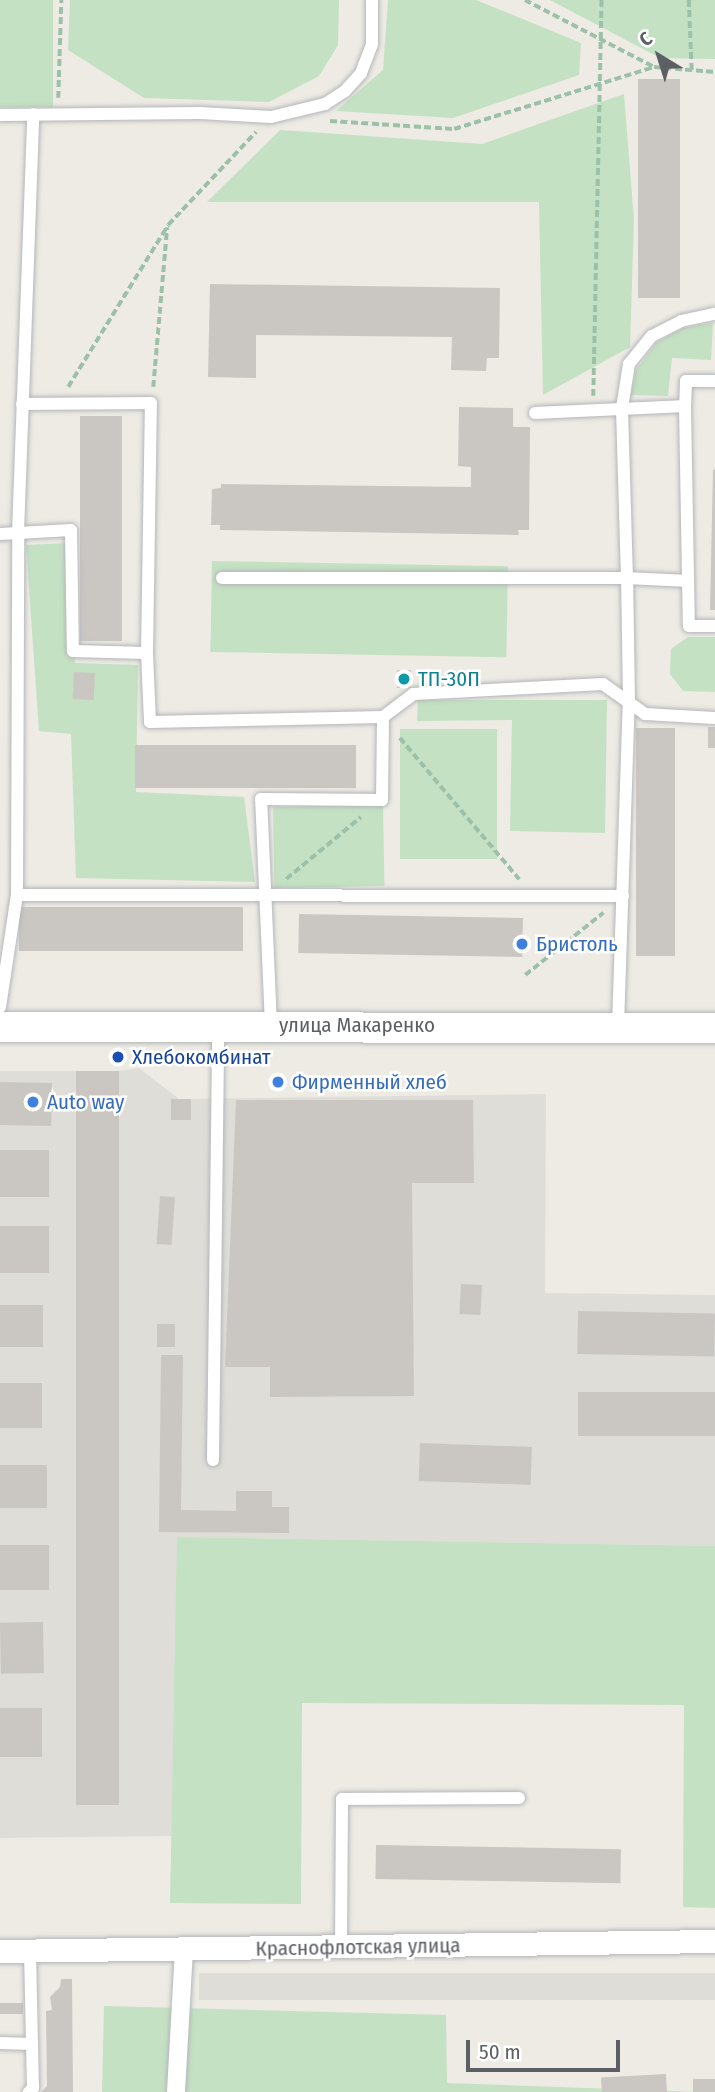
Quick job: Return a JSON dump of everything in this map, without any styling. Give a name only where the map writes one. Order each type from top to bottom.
[{"type":"street","name":"улица Макаренко","points":[[0,1027],[271,1025],[715,1028]]},
{"type":"street","name":"Краснофлотская улица","points":[[0,1951],[715,1941]]},
{"type":"street","points":[[176,2092],[184,1948]]},
{"type":"lane","points":[[0,115],[200,113],[271,117],[325,104],[345,91],[361,73],[372,44],[372,0]]},
{"type":"lane","points":[[0,1007],[17,895],[18,533],[33,114]]},
{"type":"lane","points":[[618,1026],[629,700],[622,408],[629,364],[652,336],[681,321],[715,314]]},
{"type":"lane","points":[[715,381],[686,381],[685,406],[688,626],[715,626]]},
{"type":"lane","points":[[22,404],[56,407],[151,403],[147,653],[150,722],[383,717],[413,694],[603,684],[645,714],[715,718]]},
{"type":"lane","points":[[535,413],[685,406]]},
{"type":"lane","points":[[0,534],[71,530],[73,651],[147,653]]},
{"type":"lane","points":[[222,578],[627,578],[688,581]]},
{"type":"lane","points":[[271,1025],[261,799],[382,800],[383,717]]},
{"type":"lane","points":[[17,895],[623,896]]},
{"type":"lane","points":[[213,1460],[218,1027]]},
{"type":"lane","points":[[341,1947],[342,1799],[519,1798]]},
{"type":"lane","points":[[29,2092],[33,2088],[30,1950]]},
{"type":"lane","points":[[0,2043],[32,2044]]},
{"type":"path","points":[[57,114],[61,0]]},
{"type":"path","points":[[525,0],[654,67],[715,72]]},
{"type":"path","points":[[593,409],[597,83],[601,0]]},
{"type":"path","points":[[689,0],[692,71]]},
{"type":"path","points":[[323,120],[454,129],[654,67]]},
{"type":"path","points":[[56,407],[167,225],[271,117]]},
{"type":"path","points":[[151,403],[167,225]]},
{"type":"path","points":[[383,717],[532,895]]},
{"type":"path","points":[[267,894],[382,800]]},
{"type":"path","points":[[526,975],[623,896]]},
{"type":"shaded area","points":[[139,1068],[179,1099],[546,1094],[545,1293],[715,1295],[715,1546],[178,1537],[172,1836],[0,1838],[0,1071],[119,1071]]},
{"type":"shaded area","points":[[199,1973],[715,1973],[715,2000],[199,2000]]},
{"type":"green space","points":[[0,0],[53,0],[53,107],[0,107]]},
{"type":"green space","points":[[70,0],[339,0],[338,45],[319,76],[269,102],[144,98],[68,50]]},
{"type":"green space","points":[[388,0],[476,0],[581,43],[579,75],[453,118],[336,111],[383,70]]},
{"type":"green space","points":[[550,0],[715,0],[715,59],[660,58]]},
{"type":"green space","points":[[624,94],[634,220],[630,347],[543,395],[539,202],[207,202],[280,130],[482,144]]},
{"type":"green space","points":[[713,323],[711,360],[672,358],[668,396],[631,395],[636,370],[656,343],[683,328]]},
{"type":"green space","points":[[68,543],[75,663],[138,665],[136,792],[244,797],[255,882],[76,878],[71,734],[39,731],[26,545]]},
{"type":"green space","points":[[212,561],[508,566],[506,657],[210,652]]},
{"type":"green space","points":[[688,637],[715,637],[715,692],[683,691],[670,674],[671,649]]},
{"type":"green space","points":[[418,700],[607,700],[605,833],[510,831],[512,720],[417,721]]},
{"type":"green space","points":[[400,729],[497,729],[497,859],[400,859]]},
{"type":"green space","points":[[383,805],[384,886],[274,888],[273,807]]},
{"type":"green space","points":[[177,1537],[715,1546],[715,1908],[683,1907],[684,1705],[302,1703],[301,1904],[170,1903]]},
{"type":"green space","points":[[104,2006],[446,2015],[447,2083],[699,2092],[102,2092]]},
{"type":"building","points":[[638,79],[680,79],[680,298],[638,298]]},
{"type":"building","points":[[210,284],[500,288],[499,358],[487,358],[486,371],[451,370],[452,337],[256,335],[256,378],[208,377]]},
{"type":"building","points":[[459,407],[513,408],[513,427],[530,427],[529,530],[518,530],[519,535],[220,530],[220,525],[211,525],[212,489],[221,488],[221,484],[471,487],[471,467],[458,466]]},
{"type":"building","points":[[80,416],[122,416],[122,641],[80,641]]},
{"type":"building","points":[[713,469],[715,610],[710,610]]},
{"type":"building","name":"ТП-30П","points":[[397,670],[411,670],[411,688],[397,688]]},
{"type":"building","points":[[74,672],[95,673],[94,700],[73,699]]},
{"type":"building","points":[[708,727],[715,727],[715,748],[708,748]]},
{"type":"building","points":[[636,728],[675,728],[675,956],[636,956]]},
{"type":"building","points":[[135,745],[356,745],[356,788],[135,788]]},
{"type":"building","points":[[19,907],[243,907],[243,951],[19,951]]},
{"type":"building","points":[[299,914],[523,918],[522,957],[298,953]]},
{"type":"building","points":[[76,1071],[119,1071],[119,1805],[76,1805]]},
{"type":"building","points":[[0,1082],[52,1083],[51,1126],[0,1125]]},
{"type":"building","points":[[171,1099],[191,1099],[191,1120],[171,1120]]},
{"type":"building","points":[[236,1100],[473,1100],[474,1183],[412,1183],[414,1396],[270,1397],[270,1367],[225,1367]]},
{"type":"building","points":[[0,1150],[49,1150],[49,1197],[0,1197]]},
{"type":"building","points":[[160,1196],[175,1197],[172,1245],[157,1244]]},
{"type":"building","points":[[0,1226],[49,1226],[49,1273],[0,1273]]},
{"type":"building","points":[[461,1284],[482,1285],[480,1315],[459,1314]]},
{"type":"building","points":[[0,1305],[43,1305],[43,1347],[0,1347]]},
{"type":"building","points":[[578,1311],[715,1313],[714,1356],[577,1354]]},
{"type":"building","points":[[157,1324],[175,1324],[175,1347],[157,1347]]},
{"type":"building","points":[[161,1355],[183,1355],[181,1510],[236,1511],[236,1491],[272,1491],[272,1507],[289,1507],[289,1533],[159,1532]]},
{"type":"building","points":[[0,1383],[42,1383],[42,1428],[0,1428]]},
{"type":"building","points":[[578,1392],[715,1392],[715,1436],[578,1436]]},
{"type":"building","points":[[420,1443],[532,1447],[531,1485],[419,1481]]},
{"type":"building","points":[[0,1465],[47,1465],[47,1508],[0,1508]]},
{"type":"building","points":[[0,1545],[49,1545],[49,1590],[0,1590]]},
{"type":"building","points":[[43,1622],[44,1673],[1,1674],[0,1623]]},
{"type":"building","points":[[0,1708],[42,1708],[42,1757],[0,1757]]},
{"type":"building","points":[[376,1845],[621,1849],[620,1883],[375,1879]]},
{"type":"building","points":[[61,1979],[72,1979],[73,2092],[41,2092],[47,2086],[46,2011],[52,2010],[50,1997],[60,1987]]},
{"type":"building","points":[[0,2003],[23,2003],[23,2014],[0,2014]]},
{"type":"building","points":[[666,2074],[667,2092],[602,2092],[601,2077]]},
{"type":"building","points":[[693,2079],[715,2079],[715,2092],[693,2092]]},
{"type":"place","name":"ТП-30П","points":[[404,679]]},
{"type":"place","name":"Бристоль","points":[[522,944]]},
{"type":"place","name":"Хлебокомбинат","points":[[118,1057]]},
{"type":"place","name":"Фирменный хлеб","points":[[278,1082]]},
{"type":"place","name":"Auto way","points":[[33,1102]]}]
